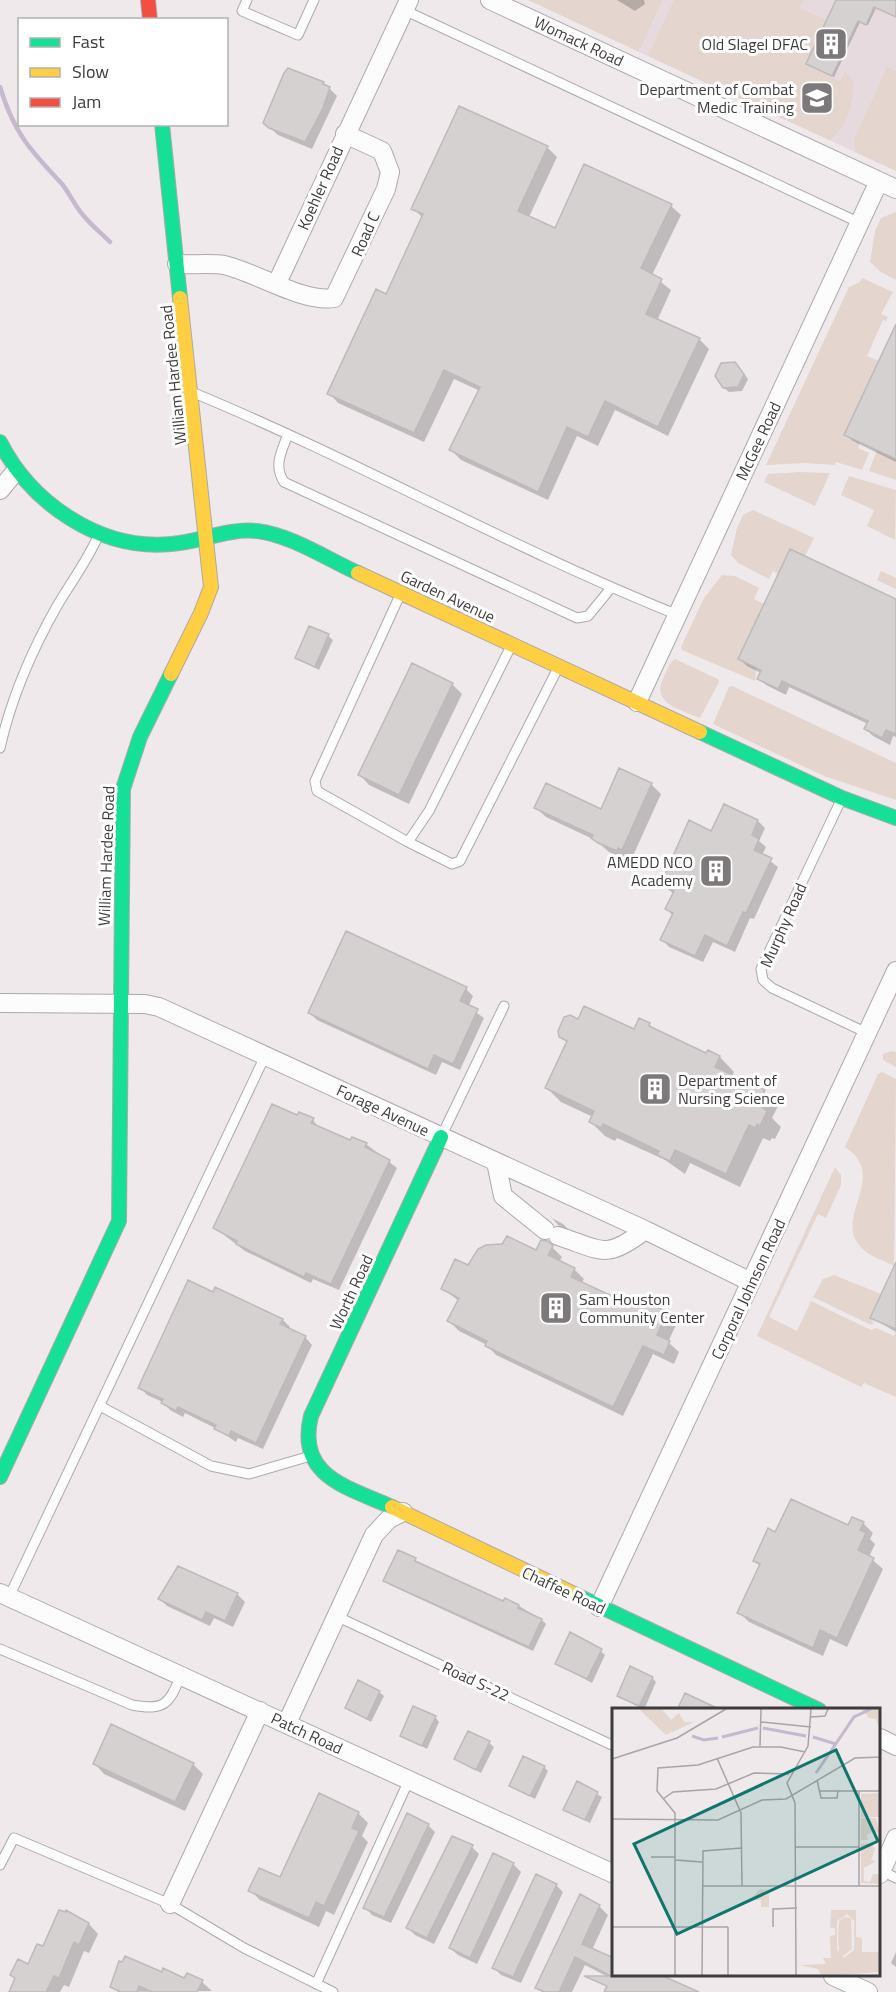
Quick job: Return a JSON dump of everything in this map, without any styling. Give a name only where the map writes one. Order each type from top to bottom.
[{"type":"street","points":[[148,0],[150,18]]},
{"type":"street","name":"Womack Road","points":[[490,0],[896,189]]},
{"type":"street","name":"Koehler Road","points":[[278,283],[406,5]]},
{"type":"street","name":"William Hardee Road","points":[[0,1477],[118,1221],[123,789],[135,746],[202,615],[211,587],[162,126]]},
{"type":"street","name":"Road C","points":[[278,283],[320,300],[334,298],[381,199],[390,172],[382,151],[345,134]]},
{"type":"street","name":"McGee Road","points":[[638,702],[879,181]]},
{"type":"street","points":[[177,264],[221,265],[278,283]]},
{"type":"street","name":"Garden Avenue","points":[[0,442],[15,472],[53,506],[100,531],[135,542],[163,545],[251,531],[278,536],[842,798],[896,818]]},
{"type":"street","points":[[0,490],[15,472]]},
{"type":"street","name":"Corporal Johnson Road","points":[[599,1607],[896,970]]},
{"type":"street","name":"Forage Avenue","points":[[0,1003],[145,1004],[159,1007],[645,1230],[751,1282]]},
{"type":"street","name":"Worth Road","points":[[312,1460],[305,1433],[311,1416],[441,1137]]},
{"type":"street","points":[[496,1162],[503,1196],[552,1233],[607,1252],[622,1247],[645,1230]]},
{"type":"street","name":"Chaffee Road","points":[[312,1460],[342,1484],[815,1708]]},
{"type":"street","points":[[287,1723],[374,1535],[389,1519],[403,1512]]},
{"type":"street","name":"Patch Road","points":[[5,1595],[612,1873]]},
{"type":"street","points":[[170,1904],[260,1711]]},
{"type":"street","points":[[881,1739],[896,1746]]},
{"type":"street","points":[[884,1873],[896,1838]]},
{"type":"street","points":[[825,1992],[832,1977]]},
{"type":"street","points":[[835,1977],[868,1992]]},
{"type":"lane","points":[[247,0],[242,11],[298,35],[314,0]]},
{"type":"lane","points":[[406,5],[860,223]]},
{"type":"lane","points":[[192,393],[288,434],[611,588],[678,615]]},
{"type":"lane","points":[[288,434],[277,464],[278,474],[284,482],[577,618],[588,616],[611,588]]},
{"type":"lane","points":[[0,748],[13,702],[43,631],[87,561],[100,531]]},
{"type":"lane","points":[[401,593],[315,781],[317,791],[452,864],[460,861],[559,666]]},
{"type":"lane","points":[[408,842],[429,811],[512,644]]},
{"type":"lane","name":"Murphy Road","points":[[842,798],[761,969],[763,980],[772,988],[867,1033]]},
{"type":"lane","points":[[441,1137],[504,1006]]},
{"type":"lane","points":[[5,1595],[100,1406],[266,1056]]},
{"type":"lane","points":[[100,1406],[211,1466],[249,1474],[312,1460]]},
{"type":"lane","name":"Road S-22","points":[[338,1617],[612,1745]]},
{"type":"lane","points":[[0,1649],[132,1706],[150,1709],[163,1705],[172,1698],[182,1675]]},
{"type":"lane","points":[[316,1984],[410,1780]]},
{"type":"lane","points":[[0,1865],[14,1838],[170,1904],[244,1948],[333,1992]]},
{"type":"shaded area","points":[[528,0],[663,0],[639,52]]},
{"type":"shaded area","name":"Department of Combat Medic Training","points":[[663,0],[896,0],[896,171],[639,52]]},
{"type":"shaded area","name":"Department of Combat Medic Training","points":[[674,0],[804,0],[800,8],[826,20],[806,64],[840,81],[845,72],[853,80],[851,104],[840,129],[829,140],[648,56]]},
{"type":"shaded area","points":[[887,67],[896,71],[896,171],[855,152],[854,140]]},
{"type":"shaded area","points":[[896,212],[896,280],[881,272],[870,262],[875,231],[881,218]]},
{"type":"shaded area","points":[[862,278],[893,292],[881,314],[888,317],[886,321],[883,320],[867,356],[879,361],[844,434],[860,442],[858,448],[869,453],[862,470],[836,462],[835,465],[804,463],[766,465],[849,287],[860,282]]},
{"type":"shaded area","points":[[877,450],[896,459],[896,480],[869,471]]},
{"type":"shaded area","points":[[830,473],[815,506],[764,482],[768,474]]},
{"type":"shaded area","points":[[849,476],[896,490],[895,540],[867,526],[874,510],[841,495]]},
{"type":"shaded area","points":[[753,510],[814,538],[805,556],[790,550],[778,574],[773,571],[769,579],[738,563],[731,555],[737,528],[743,515]]},
{"type":"shaded area","points":[[881,571],[896,578],[896,589],[877,580]]},
{"type":"shaded area","points":[[722,575],[735,576],[759,588],[754,599],[764,604],[755,681],[682,650],[681,647],[704,598]]},
{"type":"shaded area","points":[[675,659],[718,679],[719,682],[700,718],[670,705],[661,695],[660,688],[663,679],[669,665]]},
{"type":"shaded area","points":[[732,686],[896,763],[896,800],[824,776],[713,724],[729,687]]},
{"type":"shaded area","points":[[896,1052],[896,1067],[883,1060],[883,1054]]},
{"type":"shaded area","points":[[882,1072],[896,1079],[894,1266],[865,1251],[855,1239],[852,1226],[863,1172],[858,1159],[845,1147],[878,1074]]},
{"type":"shaded area","points":[[835,1167],[841,1175],[841,1185],[826,1218],[818,1214],[769,1317],[797,1331],[811,1301],[871,1330],[876,1328],[894,1336],[896,1331],[896,1397],[864,1383],[861,1387],[757,1336]]},
{"type":"shaded area","points":[[834,1275],[881,1294],[870,1318],[874,1323],[871,1325],[813,1297],[823,1279]]},
{"type":"building","name":"Old Slagel DFAC","points":[[836,0],[896,0],[896,17],[874,7],[866,25],[858,21],[832,76],[806,64]]},
{"type":"building","points":[[288,68],[324,82],[323,84],[330,87],[323,108],[305,142],[269,128],[263,123]]},
{"type":"building","points":[[459,106],[548,146],[518,211],[555,228],[584,164],[672,204],[641,268],[662,279],[646,314],[700,338],[658,427],[605,401],[588,437],[567,427],[538,492],[449,450],[480,387],[444,370],[414,433],[327,394],[376,289],[386,294],[423,214],[411,209]]},
{"type":"building","points":[[896,324],[896,459],[844,435]]},
{"type":"building","points":[[735,362],[744,374],[738,387],[723,388],[715,376],[721,363]]},
{"type":"building","points":[[790,549],[896,599],[896,734],[886,730],[882,738],[864,729],[868,721],[782,681],[778,689],[757,679],[761,670],[738,659]]},
{"type":"building","points":[[309,626],[329,634],[315,667],[295,658]]},
{"type":"building","points":[[412,663],[453,683],[399,795],[358,775]]},
{"type":"building","points":[[619,768],[652,783],[622,850],[618,848],[617,851],[598,843],[591,838],[593,835],[534,808],[546,783],[601,809]]},
{"type":"building","name":"AMEDD NCO Academy","points":[[724,804],[758,820],[752,835],[759,839],[754,850],[772,858],[746,913],[743,912],[727,946],[705,935],[695,956],[660,940],[673,913],[665,909],[674,891],[660,885],[689,820],[711,831]]},
{"type":"building","points":[[346,931],[467,987],[460,1001],[478,1009],[453,1064],[434,1055],[428,1069],[308,1013]]},
{"type":"building","name":"Department of Nursing Science","points":[[584,1006],[634,1029],[639,1018],[650,1023],[649,1026],[706,1053],[708,1050],[720,1056],[715,1067],[765,1090],[758,1104],[767,1111],[760,1126],[757,1124],[755,1128],[749,1125],[726,1174],[675,1150],[670,1161],[657,1155],[659,1151],[603,1124],[601,1128],[589,1122],[594,1111],[545,1088],[567,1041],[559,1037],[558,1031],[564,1017],[570,1015],[578,1019]]},
{"type":"building","points":[[272,1104],[297,1115],[299,1112],[314,1118],[311,1123],[350,1140],[352,1137],[367,1143],[365,1147],[390,1160],[331,1284],[306,1273],[304,1277],[236,1244],[237,1241],[213,1228]]},
{"type":"building","name":"Sam Houston Community Center","points":[[507,1236],[536,1250],[541,1240],[548,1241],[553,1246],[548,1255],[575,1268],[571,1277],[627,1303],[630,1295],[668,1312],[657,1335],[670,1341],[664,1355],[643,1346],[613,1407],[485,1346],[487,1341],[447,1321],[459,1298],[441,1289],[455,1259],[468,1265],[478,1249],[486,1245],[502,1244]]},
{"type":"building","points":[[896,1262],[896,1329],[870,1318]]},
{"type":"building","points":[[188,1280],[213,1292],[215,1287],[283,1319],[280,1324],[306,1336],[256,1443],[231,1431],[229,1436],[214,1429],[216,1425],[178,1407],[176,1411],[161,1403],[163,1399],[138,1388]]},
{"type":"building","points":[[791,1499],[848,1525],[852,1517],[864,1522],[860,1530],[866,1533],[858,1550],[874,1558],[837,1638],[820,1630],[813,1648],[737,1613],[760,1564],[753,1561],[768,1528],[775,1532]]},
{"type":"building","points":[[398,1550],[416,1558],[415,1561],[503,1601],[505,1598],[519,1605],[518,1608],[542,1619],[529,1647],[383,1581]]},
{"type":"building","points":[[178,1566],[238,1593],[225,1621],[206,1612],[202,1620],[158,1599]]},
{"type":"building","points":[[570,1632],[602,1649],[587,1679],[555,1664]]},
{"type":"building","points":[[630,1666],[653,1677],[639,1706],[617,1696]]},
{"type":"building","points":[[358,1680],[380,1691],[367,1719],[345,1708]]},
{"type":"building","points":[[685,1693],[717,1708],[678,1708]]},
{"type":"building","points":[[413,1706],[436,1716],[422,1746],[400,1736]]},
{"type":"building","points":[[111,1724],[194,1763],[175,1802],[93,1764]]},
{"type":"building","points":[[468,1731],[490,1741],[476,1770],[454,1759]]},
{"type":"building","points":[[523,1756],[545,1766],[530,1796],[509,1786]]},
{"type":"building","points":[[577,1781],[598,1792],[585,1820],[563,1810]]},
{"type":"building","points":[[319,1793],[359,1812],[352,1828],[359,1831],[324,1906],[316,1902],[309,1918],[248,1891],[259,1868],[280,1877]]},
{"type":"building","points":[[407,1813],[429,1824],[384,1917],[363,1908]]},
{"type":"building","points":[[452,1836],[473,1845],[427,1938],[406,1928]]},
{"type":"building","points":[[493,1853],[514,1863],[470,1958],[449,1948]]},
{"type":"building","points":[[536,1874],[557,1884],[513,1977],[492,1968]]},
{"type":"building","points":[[580,1894],[600,1905],[582,1944],[612,1957],[612,1977],[665,1977],[699,1992],[604,1992],[607,1986],[584,1976],[611,1976],[575,1957],[559,1992],[545,1992],[535,1988]]},
{"type":"building","points":[[59,1910],[66,1912],[66,1910],[89,1923],[79,1945],[74,1942],[59,1978],[54,1976],[46,1992],[9,1992],[15,1978],[10,1975],[18,1959],[28,1964],[37,1944],[43,1946]]},
{"type":"building","points":[[125,1956],[162,1972],[163,1968],[184,1978],[187,1973],[203,1980],[197,1992],[152,1992],[139,1986],[137,1992],[121,1992],[110,1987],[119,1961],[122,1962]]},
{"type":"waterway","points":[[0,87],[11,117],[24,140],[62,184],[77,208],[110,242]]},
{"type":"traffic: fast","points":[[162,126],[180,298]]},
{"type":"traffic: fast","points":[[0,442],[13,464],[49,503],[94,531],[119,540],[145,544],[182,543],[235,531],[270,533],[296,542],[358,573]]},
{"type":"traffic: fast","points":[[0,1477],[119,1221],[123,789],[140,737],[171,674]]},
{"type":"traffic: fast","points":[[700,732],[842,798],[896,818]]},
{"type":"traffic: fast","points":[[392,1507],[358,1493],[329,1476],[318,1466],[311,1453],[308,1436],[311,1416],[441,1137]]},
{"type":"traffic: fast","points":[[574,1594],[815,1708]]},
{"type":"traffic: slow","points":[[171,674],[211,587],[180,298]]},
{"type":"traffic: slow","points":[[358,573],[700,732]]},
{"type":"traffic: slow","points":[[392,1507],[574,1594]]},
{"type":"traffic: jam","points":[[148,0],[150,18]]},
{"type":"place","name":"Old Slagel DFAC","points":[[831,44]]},
{"type":"place","name":"Department of Combat Medic Training","points":[[817,98]]},
{"type":"place","name":"AMEDD NCO Academy","points":[[716,871]]},
{"type":"place","name":"Department of Nursing Science","points":[[655,1089]]},
{"type":"place","name":"Sam Houston Community Center","points":[[556,1308]]}]
